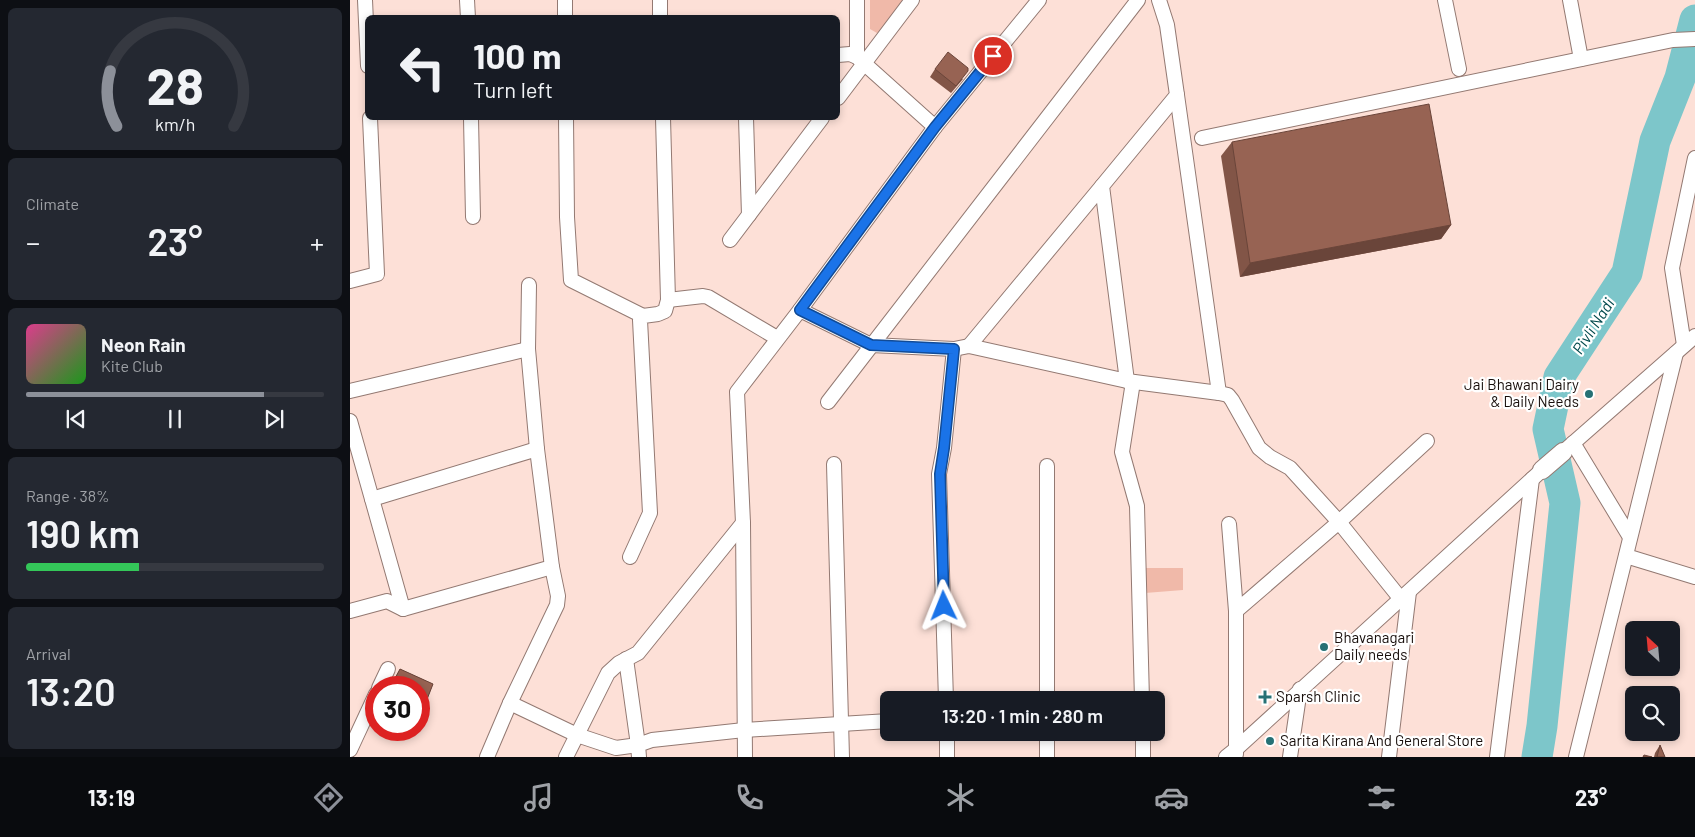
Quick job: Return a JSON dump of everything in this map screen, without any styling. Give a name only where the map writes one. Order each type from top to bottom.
[{"type":"street","points":[[364,0],[365,16]]},
{"type":"street","points":[[467,0],[468,15]]},
{"type":"street","points":[[565,0],[565,15]]},
{"type":"street","points":[[660,0],[660,15]]},
{"type":"street","points":[[857,0],[860,59]]},
{"type":"street","points":[[840,94],[860,59],[912,0]]},
{"type":"street","points":[[745,757],[743,523],[737,392],[935,127],[1039,0]]},
{"type":"street","points":[[828,402],[1138,0]]},
{"type":"street","points":[[1160,0],[1167,25],[1219,393]]},
{"type":"street","points":[[1445,0],[1460,69]]},
{"type":"street","points":[[1570,0],[1581,59]]},
{"type":"street","points":[[1202,138],[1673,40],[1695,39]]},
{"type":"street","points":[[840,55],[850,54],[860,59],[935,127]]},
{"type":"street","points":[[969,346],[1177,95]]},
{"type":"street","points":[[350,281],[377,274],[370,120]]},
{"type":"street","points":[[471,120],[473,218]]},
{"type":"street","points":[[566,120],[567,217],[571,280],[643,316],[665,311],[668,300],[663,120]]},
{"type":"street","points":[[746,120],[749,215]]},
{"type":"street","points":[[730,240],[820,120]]},
{"type":"street","points":[[1576,757],[1630,538],[1680,349],[1672,268],[1695,158]]},
{"type":"street","points":[[1102,186],[1130,381],[1122,452],[1137,506],[1138,517],[1142,691]]},
{"type":"street","points":[[487,757],[510,703],[557,605],[557,590],[552,567],[537,449],[528,348],[529,285]]},
{"type":"street","points":[[668,300],[708,297],[777,338]]},
{"type":"street","points":[[800,310],[871,345],[954,349],[969,346],[1130,381],[1228,395],[1259,448],[1270,457],[1290,468],[1404,595],[1389,757]]},
{"type":"street","points":[[630,557],[650,513],[639,325],[643,316]]},
{"type":"street","points":[[1232,754],[1300,689],[1537,474],[1695,336]]},
{"type":"street","points":[[350,391],[528,348]]},
{"type":"street","points":[[946,691],[940,474],[954,349]]},
{"type":"street","points":[[350,421],[403,609]]},
{"type":"street","points":[[1236,611],[1339,522],[1427,441]]},
{"type":"street","points":[[1568,448],[1630,538]]},
{"type":"street","points":[[372,499],[537,449]]},
{"type":"street","points":[[834,464],[842,757]]},
{"type":"street","points":[[1047,466],[1047,691]]},
{"type":"street","points":[[1497,757],[1537,474]]},
{"type":"street","points":[[566,757],[608,673],[619,663],[638,653],[743,523]]},
{"type":"street","points":[[1229,524],[1236,611],[1232,754]]},
{"type":"street","points":[[1626,556],[1695,577]]},
{"type":"street","points":[[350,611],[387,601],[403,609],[552,567]]},
{"type":"street","points":[[626,659],[639,751]]},
{"type":"street","points":[[385,676],[388,669]]},
{"type":"street","points":[[1290,757],[1300,689]]},
{"type":"street","points":[[510,703],[576,735],[616,748],[639,751],[652,740],[744,730],[880,721]]},
{"type":"street","points":[[350,750],[365,718]]},
{"type":"street","points":[[947,741],[947,757]]},
{"type":"street","points":[[1047,741],[1047,757]]},
{"type":"street","points":[[1143,741],[1143,757]]},
{"type":"shaded area","points":[[870,0],[904,0],[885,26],[877,33],[870,29]]},
{"type":"shaded area","points":[[1144,568],[1183,568],[1183,590],[1145,593]]},
{"type":"building","points":[[948,52],[968,68],[968,71],[956,86],[935,69]]},
{"type":"building","points":[[1429,104],[1451,225],[1250,263],[1232,142]]},
{"type":"building","points":[[400,669],[415,676],[396,676]]},
{"type":"building","points":[[1660,745],[1665,757],[1657,757]]},
{"type":"waterway","name":"Pivli Nadi","points":[[1537,757],[1542,726],[1565,503],[1548,429],[1559,377],[1627,273],[1655,141],[1680,78],[1695,20]]},
{"type":"place","name":"Jai Bhawani Dairy & Daily Needs","points":[[1589,394]]},
{"type":"place","name":"Bhavanagari Daily needs","points":[[1324,647]]},
{"type":"place","name":"Sparsh Clinic","points":[[1265,697]]},
{"type":"place","name":"Sarita Kirana And General Store","points":[[1270,741]]},
{"type":"route","points":[[944,606],[940,474],[954,349],[871,345],[800,310],[935,127],[993,56]]}]
